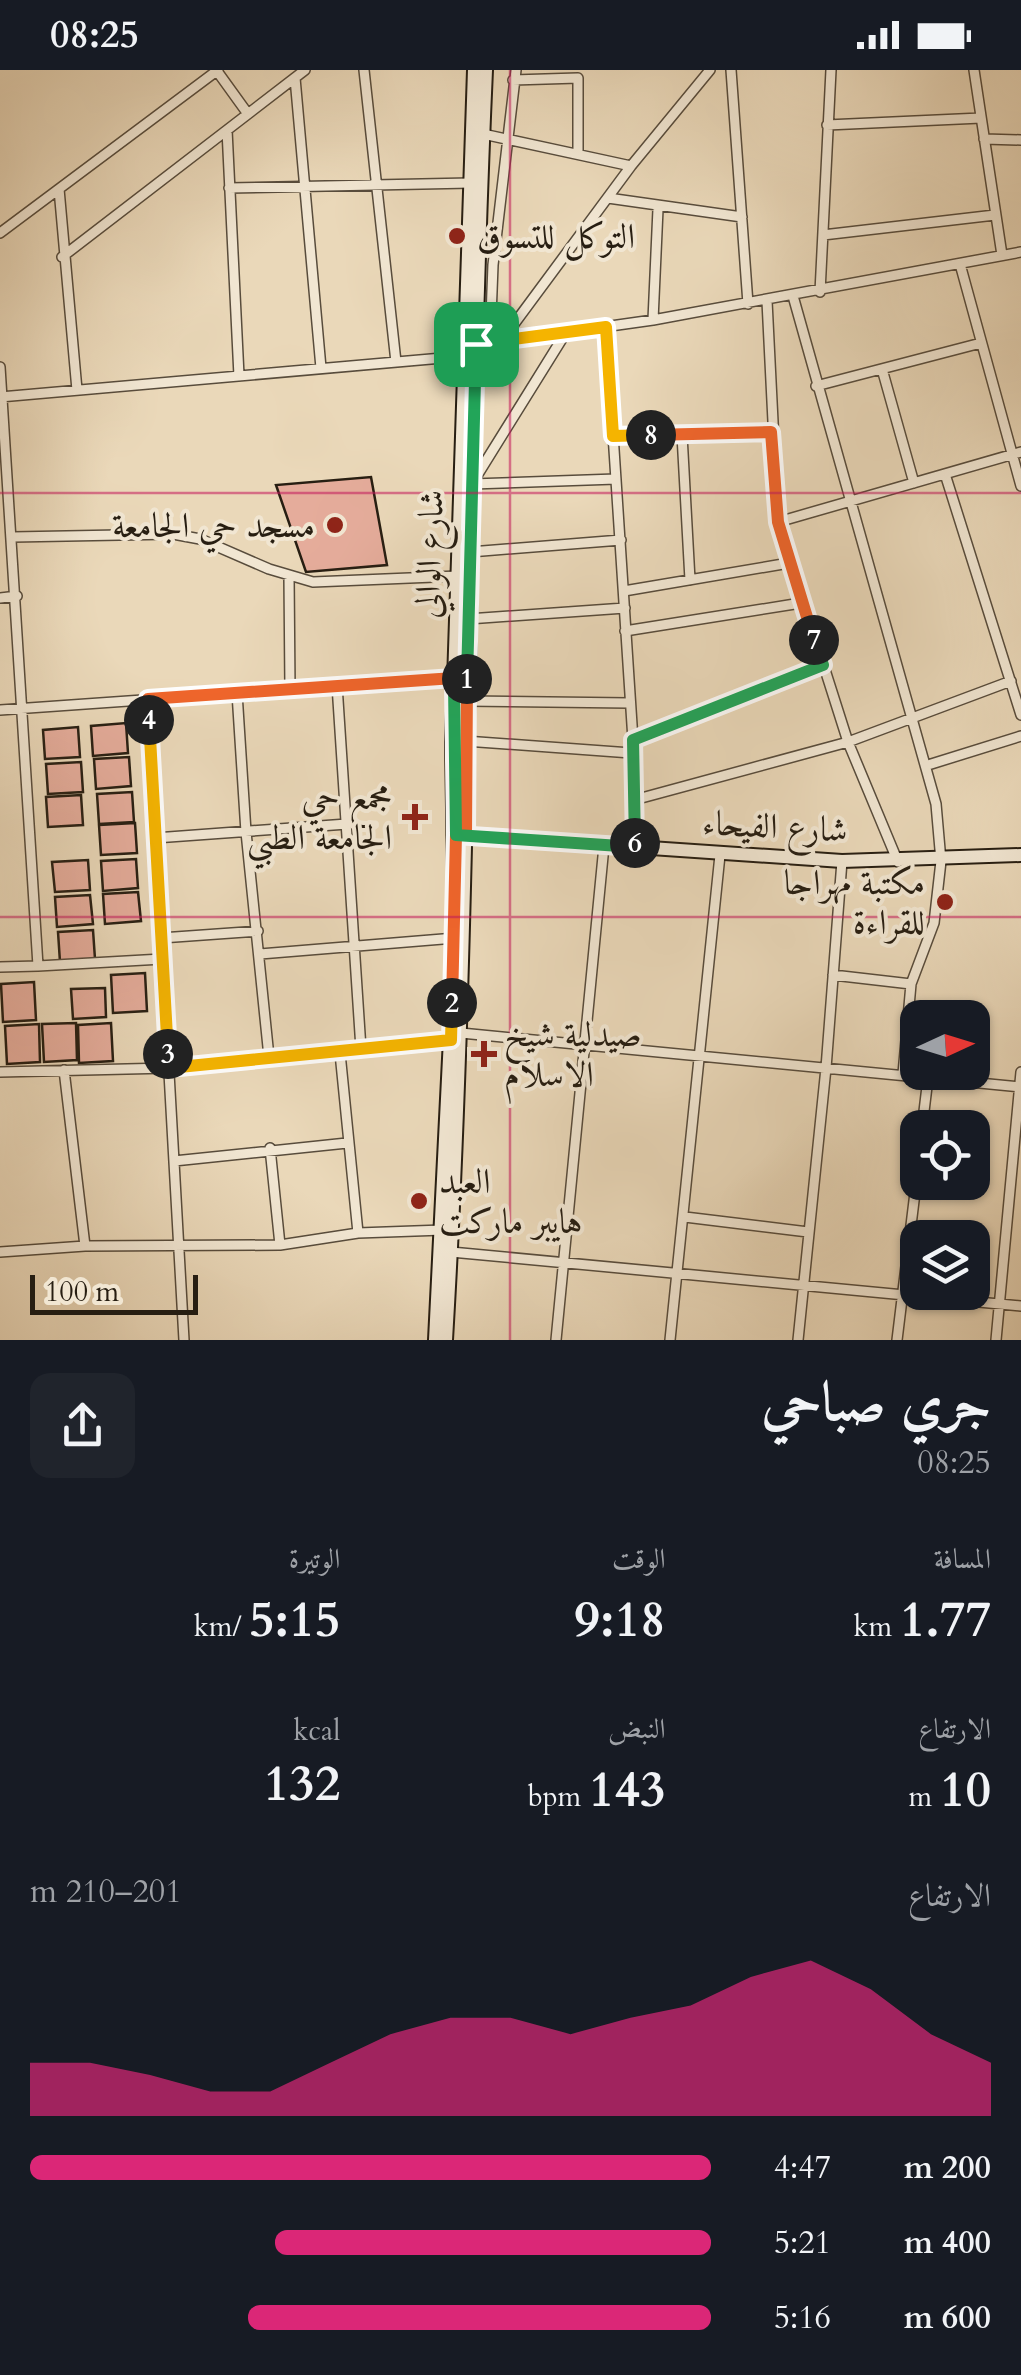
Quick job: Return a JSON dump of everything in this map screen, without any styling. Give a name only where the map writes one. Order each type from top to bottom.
[{"type":"street","points":[[62,257],[305,70]]},
{"type":"street","points":[[364,70],[396,362]]},
{"type":"street","name":"شارع الوالي","points":[[446,1340],[461,835],[454,678],[474,70]]},
{"type":"street","name":"شارع الوالي","points":[[435,1340],[456,1036],[455,938],[466,741],[472,484],[489,343],[483,134],[486,70]]},
{"type":"street","points":[[489,343],[710,70]]},
{"type":"street","points":[[731,70],[748,304]]},
{"type":"street","points":[[820,292],[830,70]]},
{"type":"street","points":[[974,70],[1002,256]]},
{"type":"street","points":[[0,233],[218,71],[248,114]]},
{"type":"street","points":[[489,343],[514,75],[578,78],[578,153]]},
{"type":"street","points":[[294,78],[322,368]]},
{"type":"street","points":[[827,125],[981,118]]},
{"type":"street","points":[[227,130],[239,376]]},
{"type":"street","points":[[483,134],[631,166]]},
{"type":"street","points":[[984,139],[1021,140]]},
{"type":"street","points":[[230,188],[470,182]]},
{"type":"street","points":[[59,189],[76,390]]},
{"type":"street","points":[[608,198],[742,217]]},
{"type":"street","points":[[653,320],[658,208]]},
{"type":"street","points":[[823,235],[995,214]]},
{"type":"street","points":[[489,343],[820,292],[1021,252]]},
{"type":"street","points":[[960,264],[1016,453],[1021,486]]},
{"type":"street","points":[[793,296],[928,765],[941,860],[934,922],[911,984],[910,1000]]},
{"type":"street","points":[[767,301],[778,522],[848,742],[898,862]]},
{"type":"street","points":[[606,327],[633,740],[635,847]]},
{"type":"street","points":[[472,484],[566,334]]},
{"type":"street","points":[[816,386],[981,343]]},
{"type":"street","points":[[2,396],[466,356]]},
{"type":"street","points":[[0,368],[25,708],[38,966]]},
{"type":"street","points":[[882,369],[914,483]]},
{"type":"street","points":[[613,436],[771,432]]},
{"type":"street","points":[[682,434],[690,580]]},
{"type":"street","points":[[778,522],[1016,453]]},
{"type":"street","points":[[945,474],[1021,715]]},
{"type":"street","points":[[472,484],[616,479]]},
{"type":"street","points":[[0,530],[173,534],[200,539],[313,582],[458,576]]},
{"type":"street","points":[[470,552],[620,540]]},
{"type":"street","points":[[624,591],[789,562]]},
{"type":"street","points":[[289,576],[290,688]]},
{"type":"street","points":[[0,598],[17,596]]},
{"type":"street","points":[[625,631],[802,603]]},
{"type":"street","points":[[468,619],[624,608]]},
{"type":"street","points":[[633,740],[823,665]]},
{"type":"street","points":[[0,710],[454,678]]},
{"type":"street","points":[[634,800],[848,742],[1011,681]]},
{"type":"street","points":[[337,685],[361,1050]]},
{"type":"street","points":[[237,693],[268,1057]]},
{"type":"street","points":[[148,699],[184,1340]]},
{"type":"street","points":[[467,701],[629,703]]},
{"type":"street","points":[[928,765],[1021,736]]},
{"type":"street","points":[[466,741],[631,753]]},
{"type":"street","points":[[156,838],[347,824]]},
{"type":"street","name":"شارع الفيحاء","points":[[461,835],[842,861],[1021,855]]},
{"type":"street","points":[[556,1340],[604,846]]},
{"type":"street","points":[[670,1340],[703,1056],[720,855]]},
{"type":"street","points":[[798,1340],[826,1068],[842,861]]},
{"type":"street","points":[[161,938],[258,931]]},
{"type":"street","points":[[260,954],[455,938]]},
{"type":"street","points":[[0,966],[162,959]]},
{"type":"street","points":[[834,975],[911,984]]},
{"type":"street","points":[[0,1072],[169,1068],[340,1053],[456,1036],[900,1074]]},
{"type":"street","points":[[340,1053],[358,1234]]},
{"type":"street","points":[[64,1070],[85,1246]]},
{"type":"street","points":[[996,1340],[1021,1072]]},
{"type":"street","points":[[990,1084],[1020,1087]]},
{"type":"street","points":[[174,1161],[347,1142]]},
{"type":"street","points":[[270,1148],[280,1245]]},
{"type":"street","points":[[685,1217],[808,1232]]},
{"type":"street","points":[[0,1252],[85,1246],[280,1245],[358,1234],[443,1230]]},
{"type":"street","points":[[451,1252],[900,1295]]},
{"type":"street","points":[[990,1303],[1021,1306]]},
{"type":"street","points":[[897,1340],[902,1310]]},
{"type":"building","name":"مسجد حي الجامعة","points":[[371,477],[387,565],[306,572],[276,485]]},
{"type":"building","points":[[126,723],[128,753],[93,756],[91,726]]},
{"type":"building","points":[[78,727],[80,757],[45,759],[43,730]]},
{"type":"building","points":[[129,757],[131,786],[96,789],[94,759]]},
{"type":"building","points":[[81,762],[83,792],[48,794],[46,764]]},
{"type":"building","points":[[132,792],[134,822],[99,824],[97,794]]},
{"type":"building","points":[[81,795],[83,825],[48,827],[46,797]]},
{"type":"building","points":[[135,823],[137,853],[101,855],[99,825]]},
{"type":"building","points":[[136,859],[138,888],[103,891],[101,861]]},
{"type":"building","points":[[88,860],[90,890],[55,892],[52,862]]},
{"type":"building","points":[[138,892],[141,921],[105,924],[103,894]]},
{"type":"building","points":[[90,895],[93,924],[57,927],[55,897]]},
{"type":"building","points":[[93,930],[95,959],[60,962],[58,932]]},
{"type":"building","points":[[145,973],[147,1011],[113,1013],[111,975]]},
{"type":"building","points":[[34,982],[36,1020],[3,1022],[1,984]]},
{"type":"building","points":[[105,988],[106,1017],[73,1019],[71,989]]},
{"type":"building","points":[[76,1023],[77,1060],[44,1062],[42,1024]]},
{"type":"building","points":[[111,1023],[113,1061],[79,1063],[78,1025]]},
{"type":"building","points":[[39,1024],[40,1062],[7,1064],[5,1026]]},
{"type":"place","name":"التوكل للتسوق","points":[[457,236]]},
{"type":"place","name":"مسجد حي الجامعة","points":[[335,525]]},
{"type":"place","name":"مجمع حي الجامعة الطبي","points":[[415,817]]},
{"type":"place","name":"مكتبة مهراجا للقراءة","points":[[945,902]]},
{"type":"place","name":"صيدلية شيخ الاسلام","points":[[484,1054]]},
{"type":"place","name":"العبد هايبر ماركت","points":[[419,1201]]},
{"type":"route","points":[[476,344],[464,771],[464,794],[466,835],[456,835],[451,1040],[169,1068],[148,699],[454,678],[452,772],[456,835],[635,847],[633,740],[823,665],[778,522],[771,432],[613,436],[606,327],[476,344]]}]
